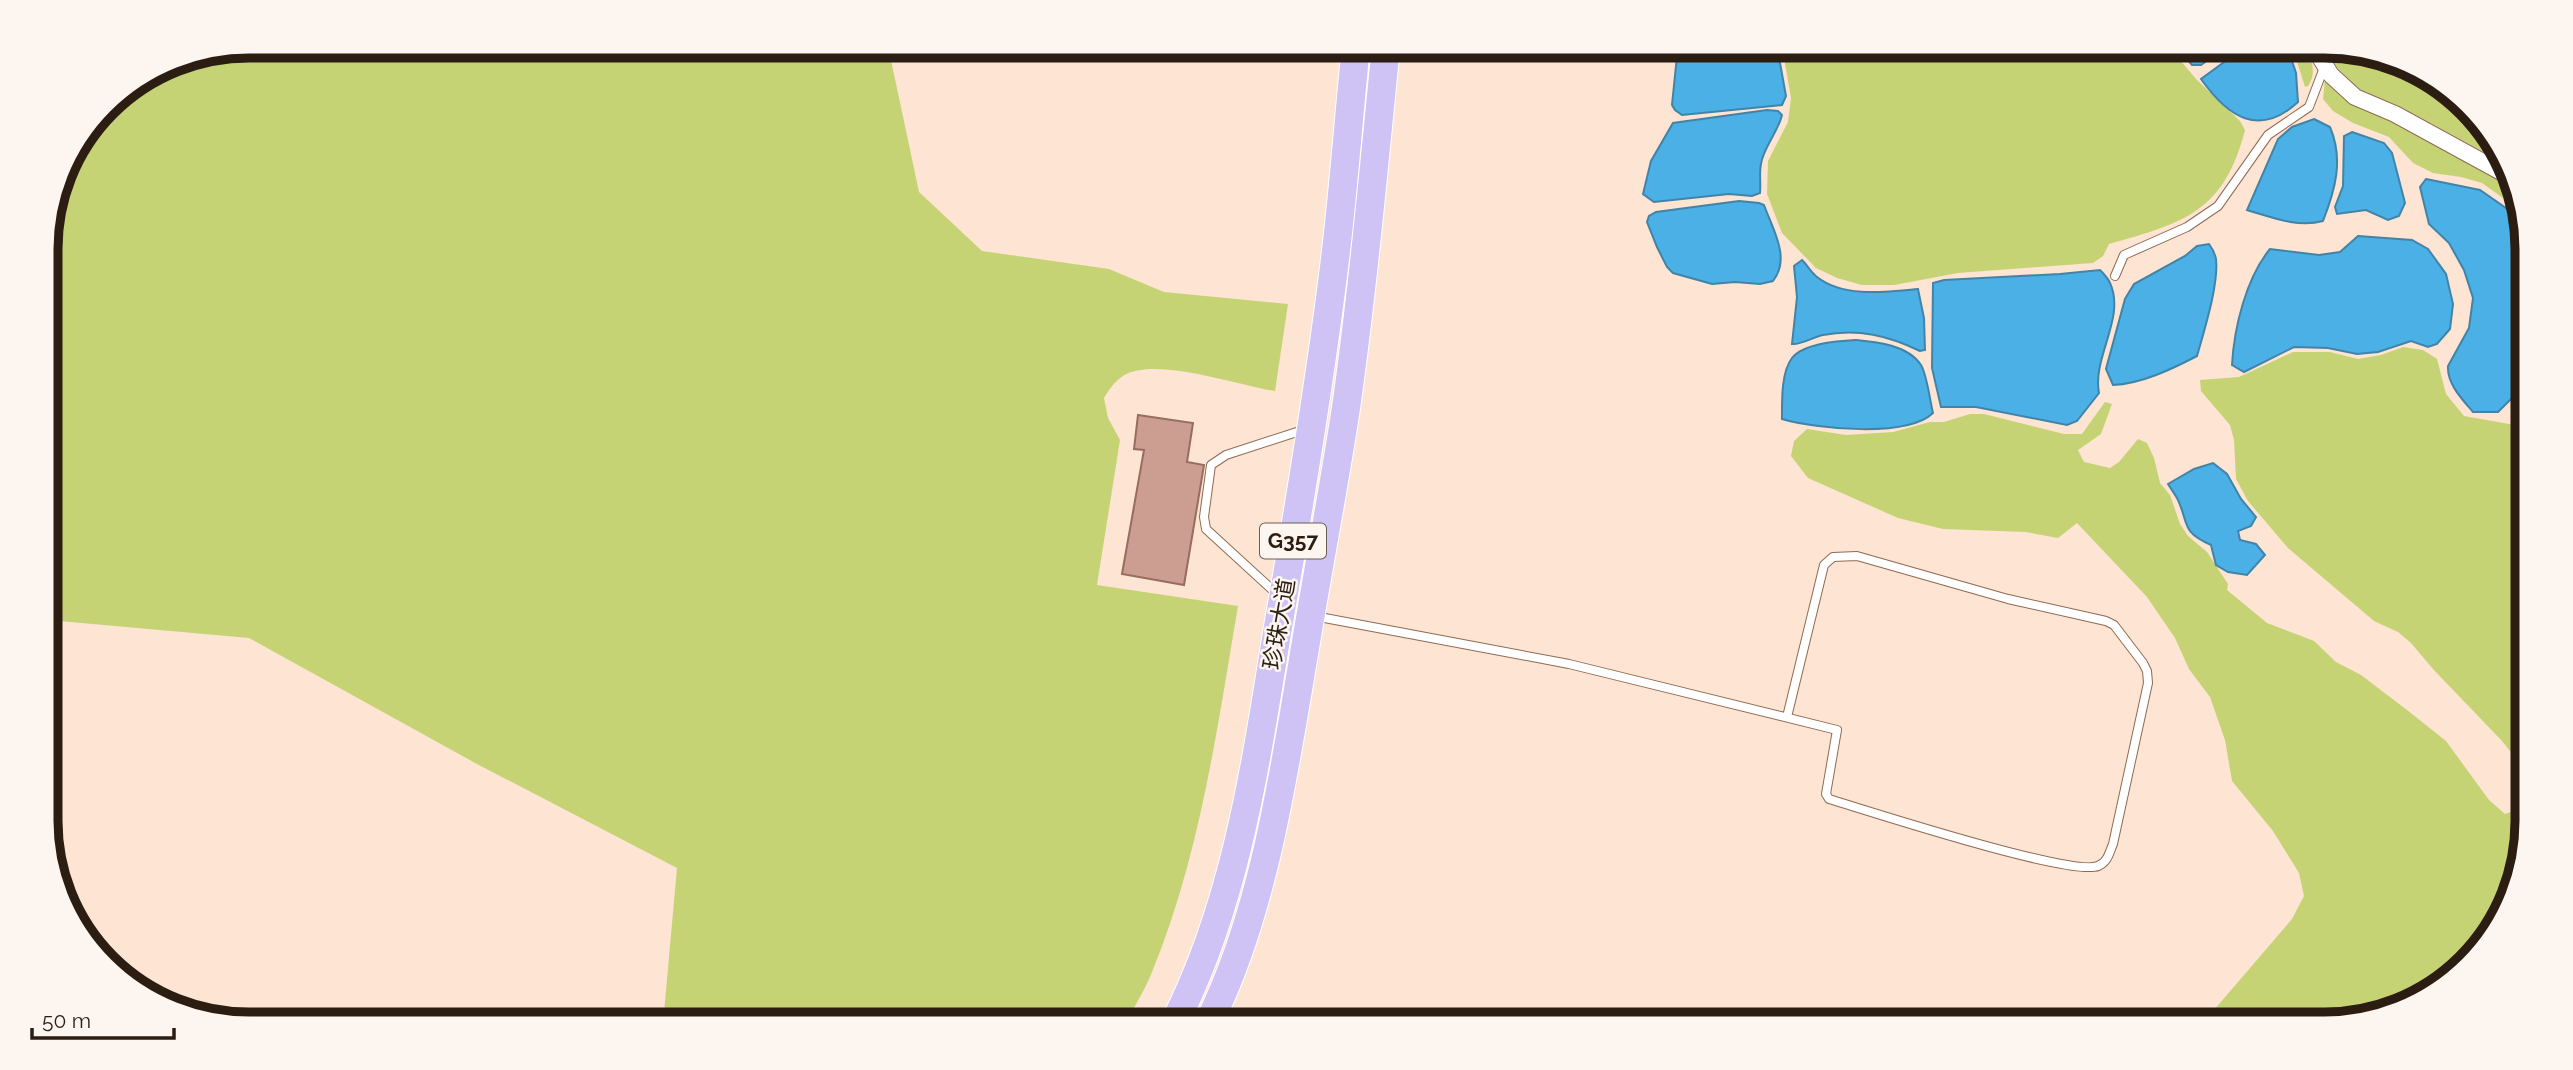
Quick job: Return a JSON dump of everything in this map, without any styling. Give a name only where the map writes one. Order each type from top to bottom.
[{"type":"highway","name":"珍珠大道","points":[[1180,1012],[1208,947],[1240,836],[1256,761],[1312,428],[1336,250],[1355,58]]},
{"type":"highway","name":"珍珠大道","points":[[1213,1012],[1236,957],[1269,843],[1285,767],[1345,409],[1366,253],[1385,58]]},
{"type":"street","points":[[2321,58],[2331,75],[2355,97],[2395,114],[2498,170]]},
{"type":"lane","points":[[2115,275],[2124,255],[2188,227],[2218,206],[2268,135],[2309,107],[2325,65]]},
{"type":"lane","points":[[1283,598],[1206,529],[1204,517],[1212,465],[1226,455],[1312,428]]},
{"type":"lane","points":[[1311,615],[1569,664],[1787,718],[1837,730],[1826,794],[1829,799],[1988,846],[2066,865],[2090,867],[2107,860],[2112,844],[2148,683],[2147,671],[2114,625],[2106,621],[2008,599],[1857,556],[1833,557],[1824,565],[1787,718]]},
{"type":"green space","points":[[249,58],[891,58],[919,192],[982,251],[1109,269],[1164,292],[1288,304],[1275,391],[1205,375],[1150,369],[1135,371],[1120,378],[1104,398],[1108,418],[1120,440],[1097,585],[1238,606],[1205,792],[1183,883],[1152,972],[1132,1012],[664,1012],[677,868],[477,764],[249,638],[58,621],[58,236],[64,199],[83,153],[97,132],[123,105],[153,83],[199,64]]},
{"type":"green space","points":[[1784,58],[2178,58],[2240,121],[2245,130],[2236,158],[2213,197],[2179,220],[2109,244],[2103,256],[2093,263],[1958,273],[1894,285],[1862,285],[1837,278],[1816,268],[1782,233],[1767,194],[1768,161],[1788,122],[1791,98]]},
{"type":"green space","points":[[2296,58],[2310,58],[2313,71],[2311,81],[2305,87]]},
{"type":"green space","points":[[2331,58],[2374,64],[2409,77],[2450,105],[2468,123],[2491,156],[2399,106],[2360,90]]},
{"type":"green space","points":[[2325,79],[2392,120],[2503,181],[2510,203],[2482,183],[2433,173],[2413,163],[2389,137],[2353,123],[2333,111],[2323,99]]},
{"type":"green space","points":[[2403,347],[2423,350],[2437,359],[2446,394],[2464,416],[2515,425],[2515,757],[2411,643],[2398,632],[2374,621],[2288,548],[2248,501],[2236,479],[2234,440],[2230,425],[2201,391],[2200,380],[2239,377],[2293,352],[2330,352],[2358,359]]},
{"type":"green space","points":[[2105,402],[2112,404],[2101,434],[2078,450],[2084,462],[2110,468],[2119,462],[2138,439],[2147,443],[2160,483],[2170,495],[2180,524],[2188,536],[2207,552],[2228,584],[2227,590],[2267,623],[2314,641],[2336,662],[2361,675],[2407,710],[2446,741],[2489,800],[2505,814],[2515,810],[2512,859],[2496,906],[2476,938],[2441,973],[2420,987],[2374,1006],[2349,1011],[2212,1012],[2292,919],[2304,896],[2299,873],[2273,831],[2232,781],[2225,740],[2210,697],[2189,669],[2175,638],[2147,597],[2077,523],[2058,538],[2026,532],[1943,529],[1898,518],[1808,478],[1791,456],[1794,441],[1807,429],[1846,435],[1893,432],[1970,414],[1984,414],[2064,434],[2082,434]]},
{"type":"water","points":[[1677,58],[1779,58],[1786,96],[1782,105],[1682,115],[1672,105]]},
{"type":"water","points":[[2186,58],[2211,58],[2201,65],[2192,65]]},
{"type":"water","points":[[2230,58],[2291,58],[2296,73],[2298,102],[2284,113],[2257,121],[2245,118],[2222,104],[2201,79]]},
{"type":"water","points":[[1767,110],[1778,111],[1782,115],[1762,158],[1760,193],[1752,196],[1729,194],[1654,202],[1643,194],[1651,161],[1673,123]]},
{"type":"water","points":[[2314,119],[2330,127],[2336,151],[2334,186],[2323,221],[2294,222],[2247,210],[2278,139],[2292,127]]},
{"type":"water","points":[[2352,132],[2384,143],[2392,153],[2405,203],[2399,216],[2388,220],[2366,210],[2337,214],[2335,207],[2343,186],[2344,136]]},
{"type":"water","points":[[2426,179],[2480,190],[2512,212],[2515,249],[2515,395],[2498,412],[2473,412],[2450,379],[2448,366],[2469,328],[2473,298],[2464,270],[2449,243],[2429,224],[2420,187]]},
{"type":"water","points":[[1739,201],[1764,205],[1779,244],[1780,263],[1773,281],[1760,284],[1712,284],[1673,273],[1667,267],[1647,222],[1649,216],[1656,212]]},
{"type":"water","points":[[2358,236],[2412,240],[2428,249],[2446,274],[2453,304],[2450,329],[2437,344],[2428,347],[2411,341],[2378,352],[2357,354],[2328,348],[2294,347],[2244,372],[2232,365],[2235,335],[2243,304],[2254,274],[2270,249],[2319,255],[2340,252]]},
{"type":"water","points":[[2209,244],[2216,259],[2215,281],[2197,356],[2145,379],[2113,385],[2106,369],[2125,299],[2134,284],[2185,256],[2197,246]]},
{"type":"water","points":[[1802,260],[1817,277],[1828,284],[1852,291],[1918,289],[1924,318],[1925,350],[1920,351],[1873,335],[1849,332],[1823,335],[1792,344],[1797,297],[1794,266]]},
{"type":"water","points":[[2100,270],[2107,277],[2114,296],[2112,324],[2100,366],[2099,393],[2077,421],[2067,425],[1976,407],[1941,407],[1932,368],[1933,283],[1944,280]]},
{"type":"water","points":[[1856,340],[1892,346],[1915,358],[1925,375],[1933,413],[1920,421],[1883,429],[1816,426],[1782,419],[1784,379],[1792,358],[1813,346]]},
{"type":"water","points":[[2213,463],[2227,474],[2241,499],[2256,517],[2251,526],[2238,531],[2240,540],[2256,544],[2265,555],[2247,575],[2228,572],[2216,565],[2211,545],[2195,536],[2187,527],[2178,500],[2168,484],[2194,469]]},
{"type":"building","points":[[1138,415],[1193,423],[1187,462],[1204,465],[1184,585],[1122,574],[1144,450],[1134,449]]}]
